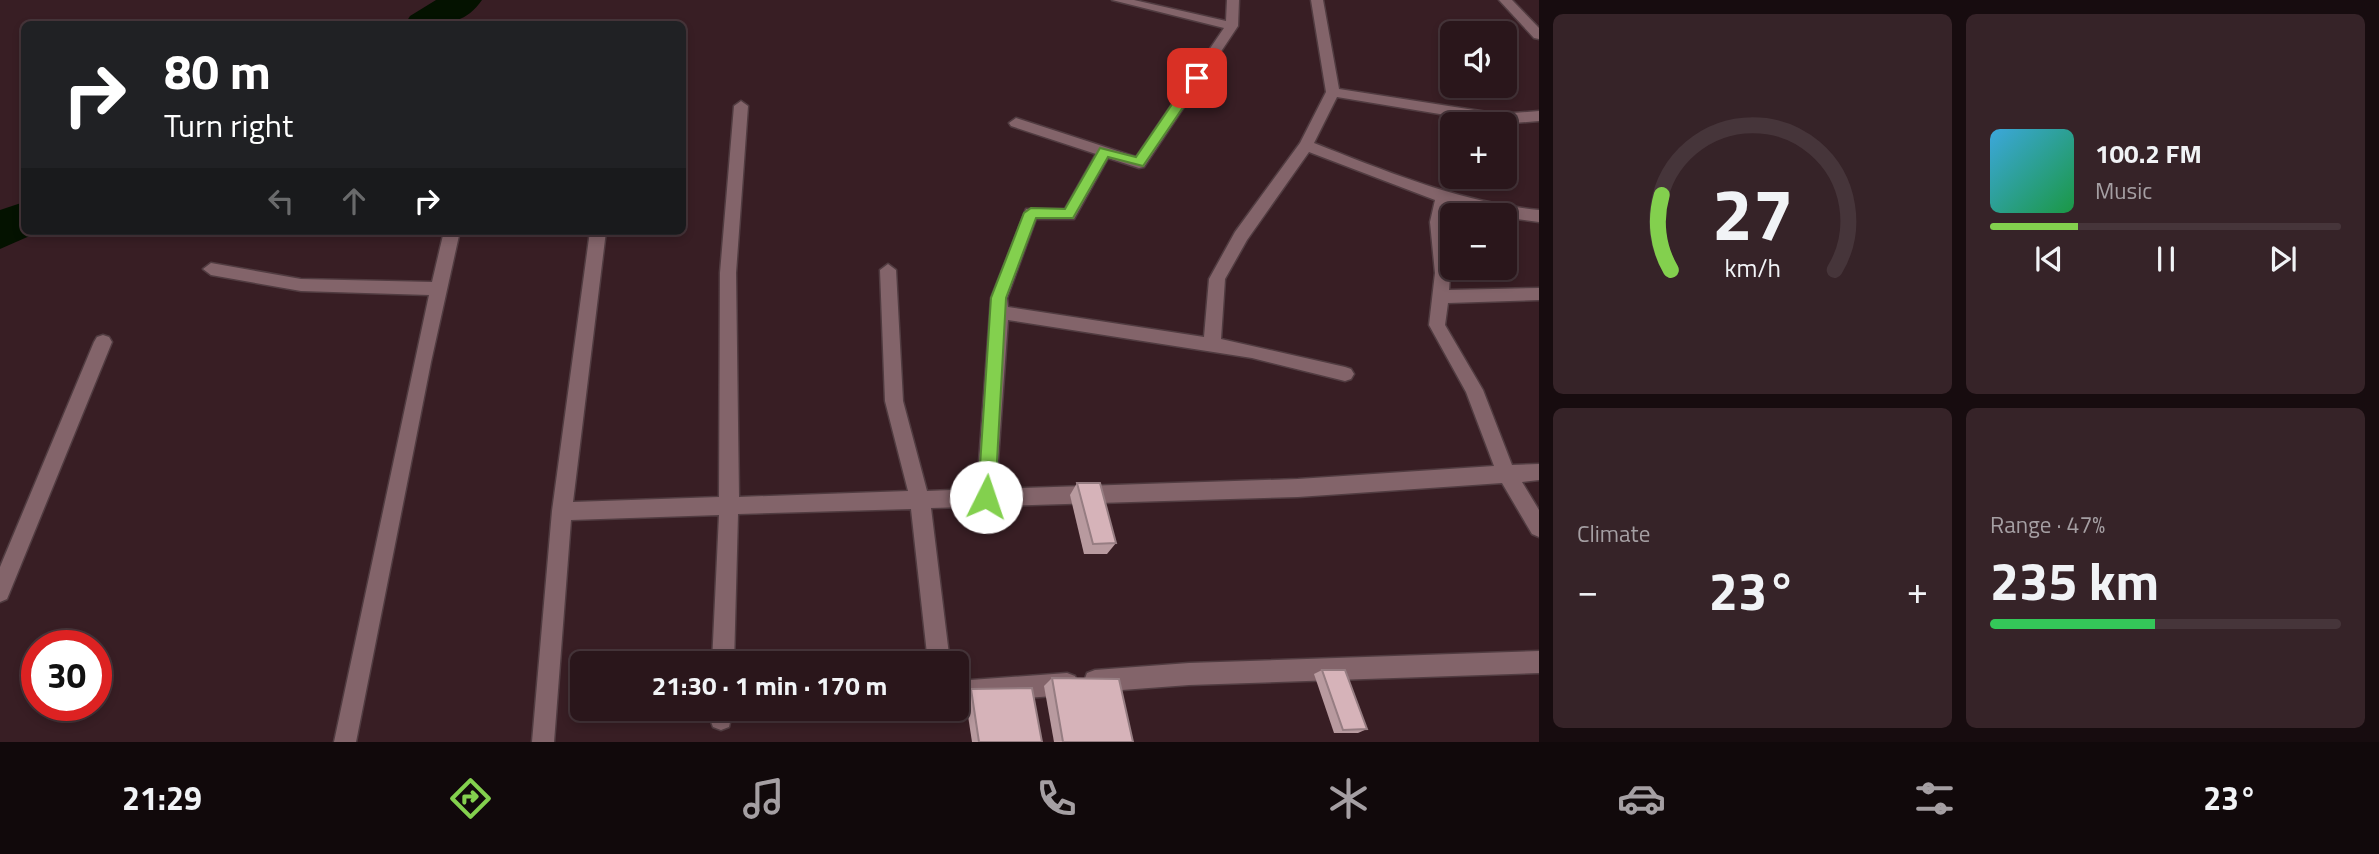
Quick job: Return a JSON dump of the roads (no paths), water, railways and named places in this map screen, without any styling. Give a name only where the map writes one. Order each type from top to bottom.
[{"type":"street","points":[[1118,0],[1232,26]]},
{"type":"street","points":[[1016,123],[1139,163],[1232,26],[1233,0]]},
{"type":"street","points":[[1212,346],[1217,279],[1241,236],[1306,145],[1333,92],[1317,0]]},
{"type":"street","points":[[1505,0],[1539,35]]},
{"type":"street","points":[[1333,92],[1500,119],[1539,116]]},
{"type":"street","points":[[723,651],[729,505],[727,273],[741,106]]},
{"type":"street","points":[[1306,145],[1443,197],[1507,214],[1539,216]]},
{"type":"street","points":[[986,497],[999,298],[1031,213],[1069,215],[1104,152]]},
{"type":"street","points":[[1443,197],[1438,222],[1443,273],[1437,325],[1474,390],[1506,473],[1539,528]]},
{"type":"street","points":[[345,742],[451,235]]},
{"type":"street","points":[[543,742],[562,511],[597,235]]},
{"type":"street","points":[[211,269],[301,285],[439,289]]},
{"type":"street","points":[[888,270],[894,401],[920,499],[938,651]]},
{"type":"street","points":[[1440,297],[1539,294]]},
{"type":"street","points":[[1000,312],[1252,351],[1345,374]]},
{"type":"street","points":[[0,592],[103,342]]},
{"type":"street","points":[[562,511],[1298,488],[1539,472]]},
{"type":"street","points":[[969,691],[1189,674],[1539,662]]},
{"type":"waterway","points":[[429,21],[463,0]]},
{"type":"waterway","points":[[0,231],[21,220]]}]
